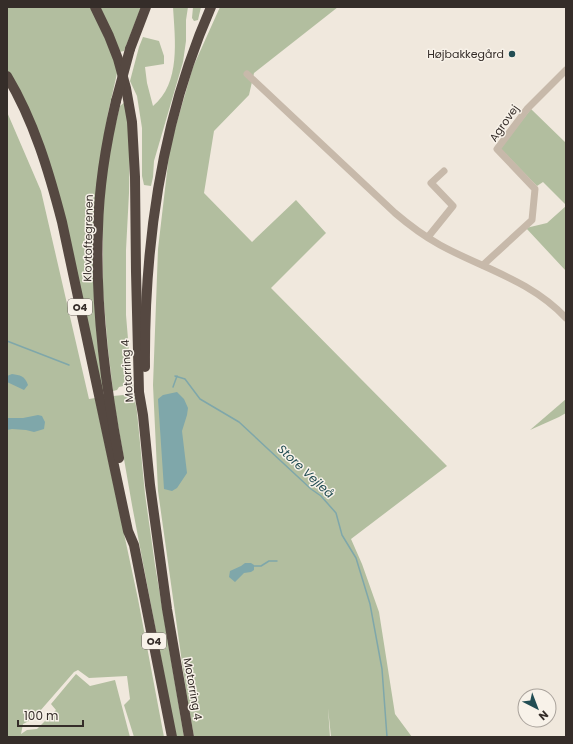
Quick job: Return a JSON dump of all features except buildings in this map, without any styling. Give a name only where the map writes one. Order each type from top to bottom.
[{"type":"highway","name":"Motorring 4","points":[[95,7],[118,59],[126,88],[132,122],[135,177],[139,392],[165,594],[189,737]]},
{"type":"highway","name":"Klovtoftegrenen","points":[[134,545],[108,388],[103,348],[98,275],[98,229],[100,194],[105,153],[116,101],[130,49],[146,7]]},
{"type":"highway","points":[[143,415],[145,391],[147,283],[151,229],[157,189],[178,97],[193,50],[211,7]]},
{"type":"highway","name":"O4","points":[[7,76],[31,124],[49,174],[64,230],[128,531],[134,545],[172,737]]},
{"type":"street","name":"Agrovej","points":[[484,265],[532,220],[535,189],[497,149],[527,109],[566,70]]},
{"type":"street","points":[[247,74],[395,213],[441,245],[522,284],[540,295],[566,318]]},
{"type":"street","points":[[428,237],[452,206],[431,183],[444,171]]},
{"type":"green space","points":[[7,7],[92,7],[118,69],[108,113],[99,170],[104,391],[101,392],[74,265],[15,85],[7,71]]},
{"type":"green space","points":[[100,7],[141,7],[124,51],[119,52]]},
{"type":"green space","points":[[173,7],[188,7],[183,62],[154,161],[151,186],[144,185],[142,176],[142,128],[137,96],[130,81],[143,37],[159,41],[164,56],[164,64],[145,67],[147,83],[153,106],[162,96],[172,73],[174,60],[175,33]]},
{"type":"green space","points":[[193,7],[201,7],[198,20],[194,21],[192,18]]},
{"type":"green space","points":[[220,7],[338,7],[254,73],[249,95],[214,131],[204,193],[252,242],[296,200],[326,233],[271,288],[447,466],[351,539],[362,564],[379,612],[395,714],[412,737],[331,737],[328,708],[330,737],[194,737],[186,691],[158,491],[153,385],[158,249],[170,146],[193,67]]},
{"type":"green space","points":[[125,102],[130,131],[126,250],[126,315],[133,389],[129,389],[127,385],[119,387],[117,390],[113,391],[103,292],[103,201],[107,159],[120,106]]},
{"type":"green space","points":[[531,109],[566,143],[566,205],[543,182],[537,186],[500,148]]},
{"type":"green space","points":[[7,112],[41,191],[89,399],[95,398],[138,599],[164,737],[134,737],[124,705],[130,699],[127,676],[89,678],[78,670],[74,672],[33,719],[23,724],[21,734],[27,730],[37,729],[56,710],[51,704],[76,674],[90,686],[115,680],[130,737],[7,737]]},
{"type":"green space","points":[[566,206],[566,271],[526,228],[547,223]]},
{"type":"green space","points":[[134,394],[145,494],[155,565],[184,737],[176,737],[113,396]]},
{"type":"green space","points":[[566,399],[566,413],[530,430]]},
{"type":"water","points":[[12,374],[24,378],[28,385],[24,390],[7,382],[7,376]]},
{"type":"water","points":[[177,392],[184,399],[188,408],[182,431],[187,473],[177,488],[172,491],[164,489],[158,399],[163,395]]},
{"type":"water","points":[[38,415],[42,416],[45,422],[44,429],[34,432],[26,430],[7,430],[7,418],[23,418]]},
{"type":"water","points":[[245,563],[251,563],[254,565],[254,570],[244,573],[235,582],[229,577],[230,571]]},
{"type":"waterway","name":"Store Vejleå","points":[[7,341],[69,365]]},
{"type":"waterway","name":"Store Vejleå","points":[[175,376],[185,379],[200,399],[239,422],[311,489],[321,496],[336,513],[342,535],[356,558],[370,604],[382,669],[387,737]]},
{"type":"waterway","points":[[173,387],[177,376]]},
{"type":"waterway","points":[[254,566],[261,566],[269,561],[277,561]]},
{"type":"place","name":"Højbakkegård","points":[[512,54]]}]
